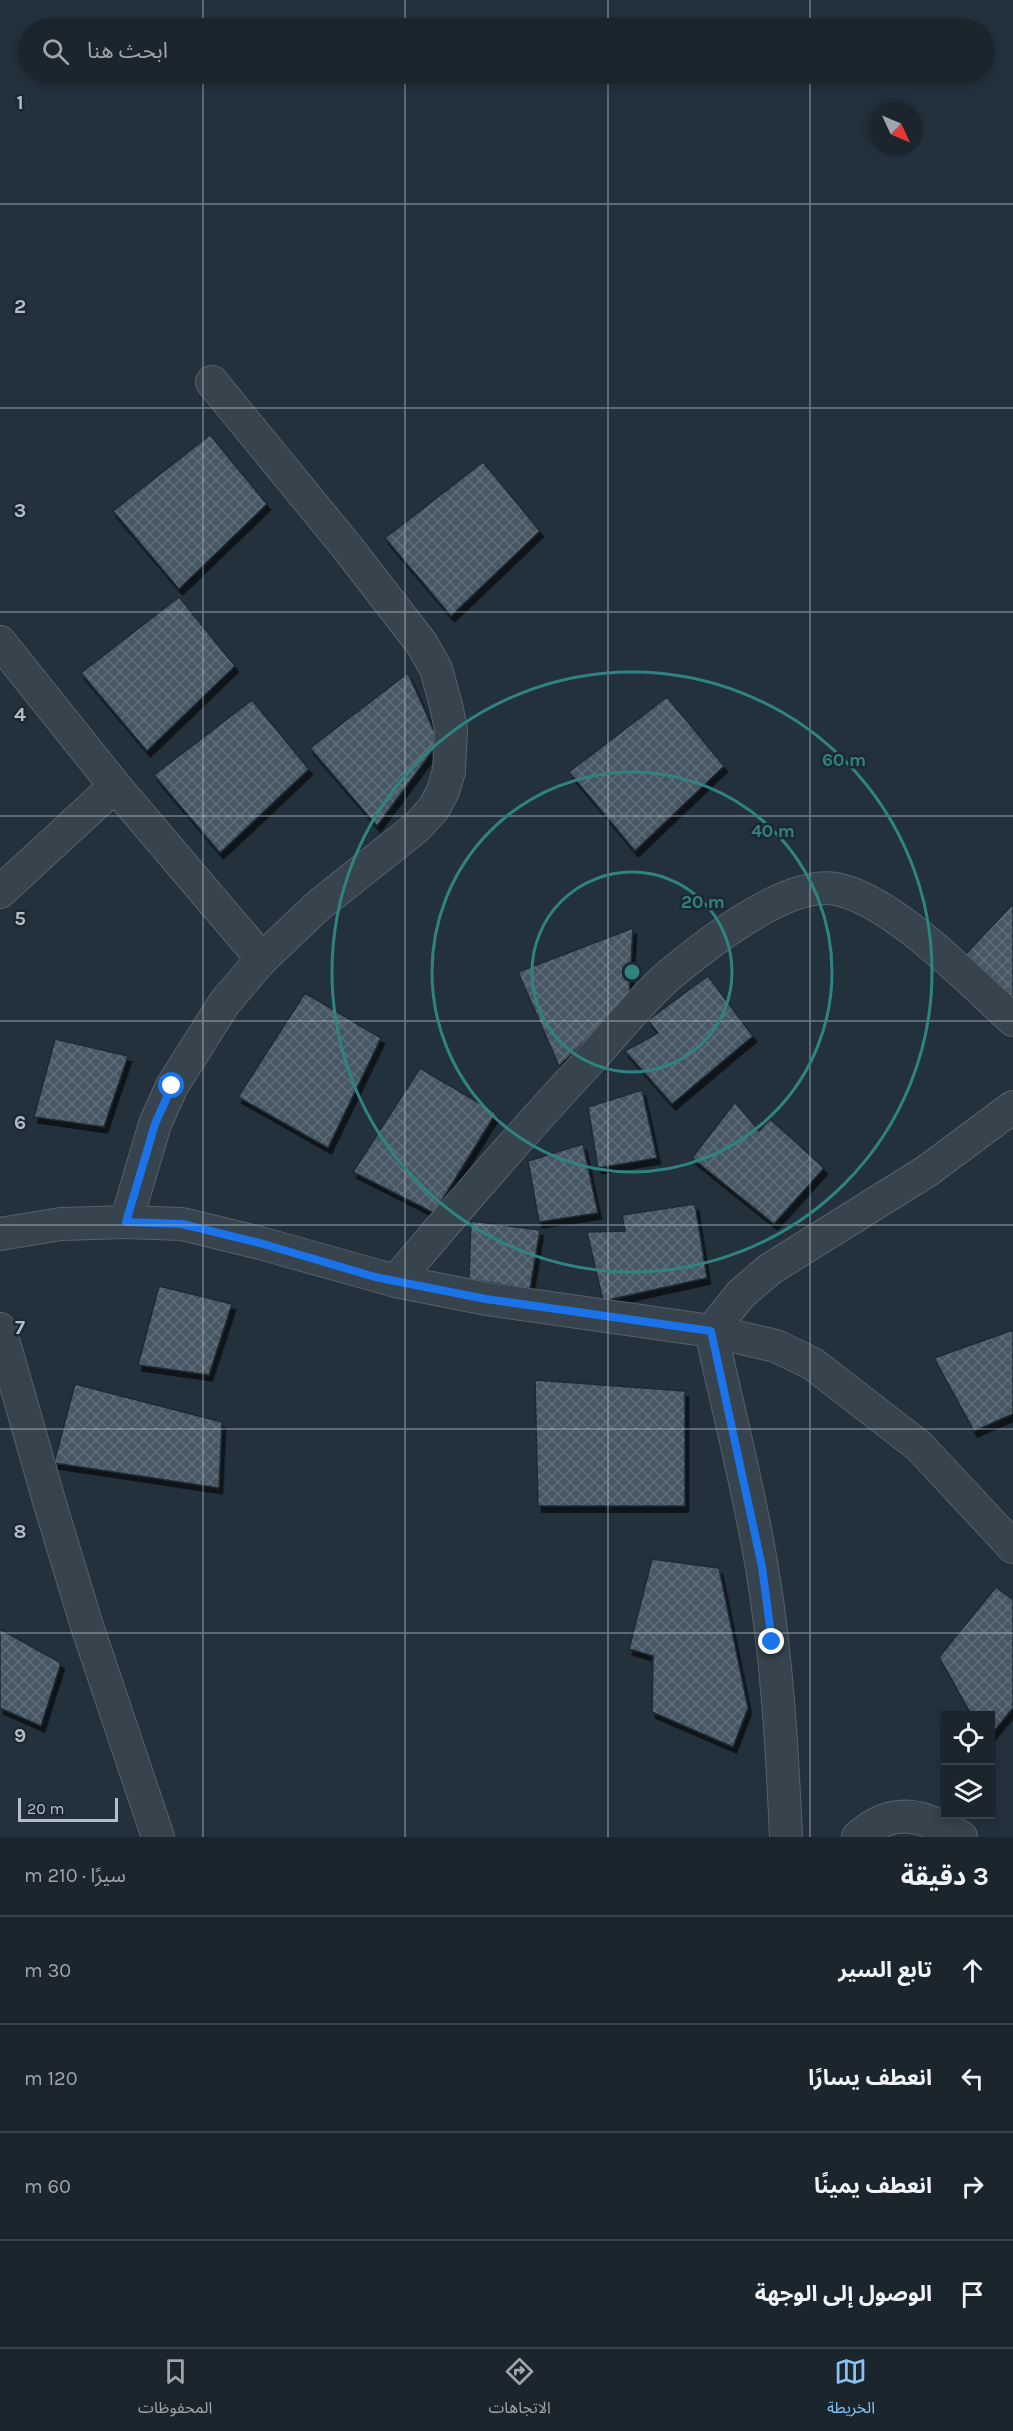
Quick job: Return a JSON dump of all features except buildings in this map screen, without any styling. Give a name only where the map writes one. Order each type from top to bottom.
[{"type":"street","points":[[126,1222],[155,1124],[172,1086],[225,1002],[262,959],[319,905],[417,827],[434,808],[443,791],[449,771],[451,729],[436,669],[422,644],[347,547],[212,382]]},
{"type":"street","points":[[0,642],[116,786],[262,959]]},
{"type":"street","points":[[0,892],[116,786]]},
{"type":"street","points":[[396,1281],[515,1140],[665,979],[731,928],[795,893],[819,888],[838,890],[882,910],[932,945],[1013,1020]]},
{"type":"street","points":[[711,1331],[741,1294],[770,1269],[927,1171],[1013,1107]]},
{"type":"street","points":[[0,1234],[61,1224],[126,1222],[182,1224],[396,1281],[486,1299],[711,1331],[776,1346],[813,1364],[919,1446],[1013,1546]]},
{"type":"street","points":[[0,1329],[87,1626],[158,1837]]},
{"type":"street","points":[[711,1331],[762,1567],[783,1763],[786,1837]]},
{"type":"street","points":[[858,1837],[872,1825],[897,1816],[915,1816],[944,1827],[961,1837]]},
{"type":"route","points":[[172,1086],[155,1124],[126,1222],[182,1224],[260,1243],[375,1277],[486,1299],[711,1331],[762,1567],[772,1642]]}]
